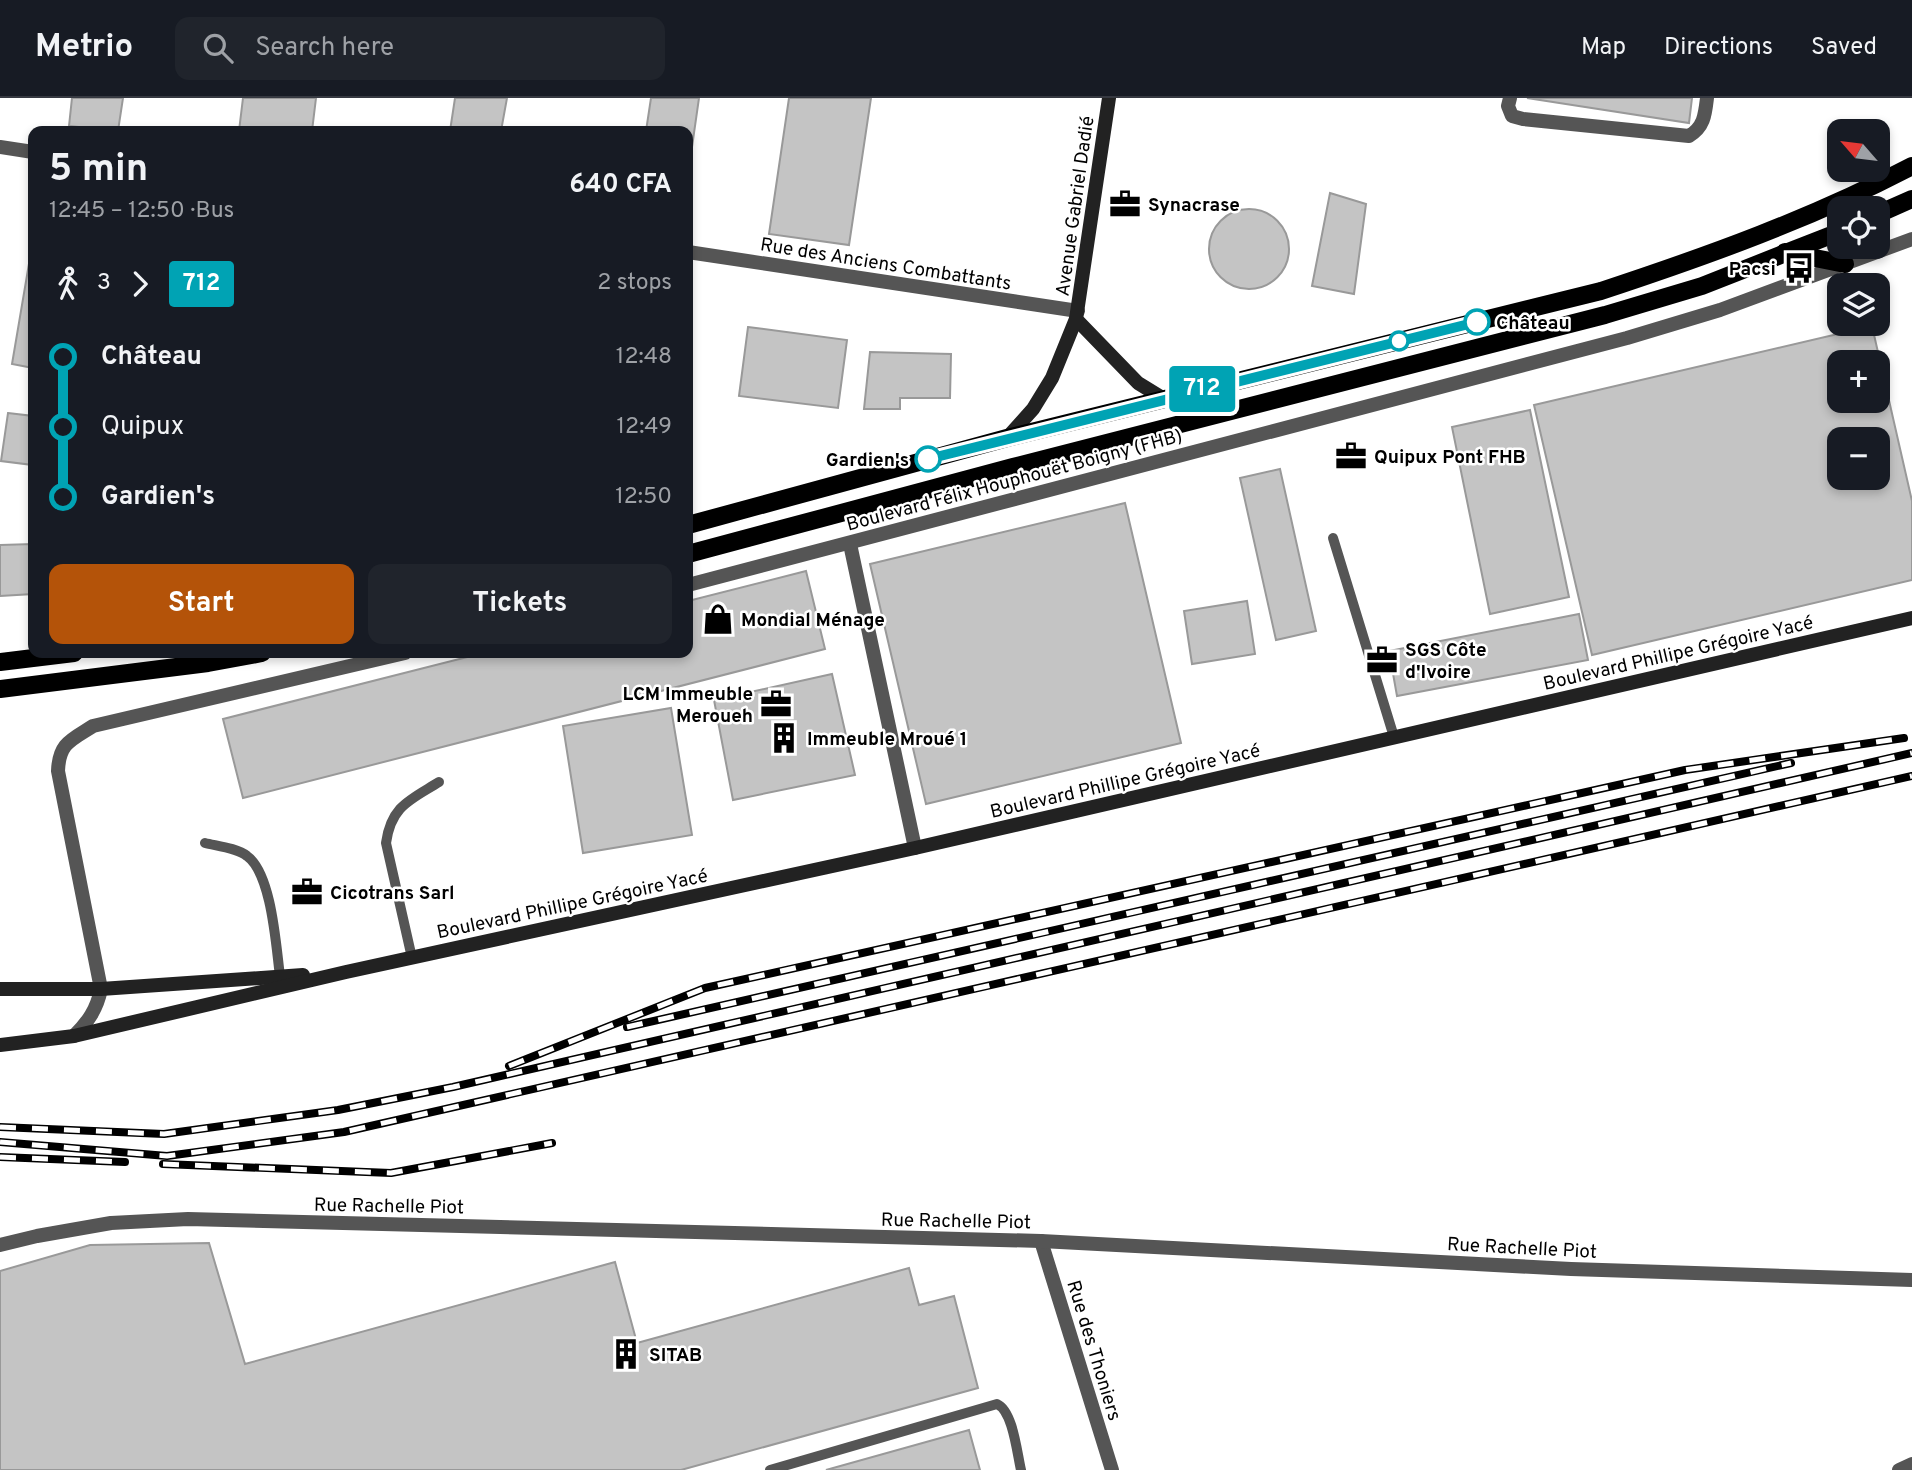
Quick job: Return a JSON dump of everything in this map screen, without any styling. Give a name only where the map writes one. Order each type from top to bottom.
[{"type":"main road","name":"Boulevard Félix Houphouët Boigny (FHB)","points":[[693,524],[1007,438],[1601,291],[1697,260],[1865,190],[1912,166]]},
{"type":"main road","points":[[1890,209],[1912,199]]},
{"type":"main road","name":"Boulevard Félix Houphouët Boigny (FHB)","points":[[693,553],[1013,467],[1605,315],[1702,286],[1827,236]]},
{"type":"main road","points":[[1785,252],[1845,264]]},
{"type":"main road","points":[[0,662],[33,658]]},
{"type":"main road","points":[[0,689],[235,658]]},
{"type":"street","name":"Avenue Gabriel Dadié","points":[[1007,438],[1033,409],[1052,378],[1077,315],[1109,98]]},
{"type":"street","points":[[1510,98],[1508,106],[1512,116],[1689,136],[1699,131],[1707,98]]},
{"type":"street","points":[[0,147],[28,151]]},
{"type":"street","name":"Boulevard Félix Houphouët Boigny (FHB)","points":[[693,584],[1626,338],[1720,310],[1845,264],[1911,244]]},
{"type":"street","name":"Rue des Anciens Combattants","points":[[693,253],[1077,315]]},
{"type":"street","name":"Avenue Gabriel Dadié","points":[[1077,315],[1138,383],[1164,399]]},
{"type":"street","points":[[850,544],[915,848]]},
{"type":"street","name":"Boulevard Phillipe Grégoire Yacé","points":[[0,1045],[74,1036],[346,972],[915,848],[1912,618]]},
{"type":"street","points":[[74,1036],[93,1014],[101,989],[58,771],[58,758],[66,743],[93,726],[384,658]]},
{"type":"street","name":"Boulevard Phillipe Grégoire Yacé","points":[[0,989],[101,989],[346,972]]},
{"type":"street","name":"Rue Rachelle Piot","points":[[0,1245],[111,1223],[188,1219],[1041,1241],[1571,1269],[1912,1280]]},
{"type":"street","name":"Rue des Thoniers","points":[[1041,1241],[1112,1470]]},
{"type":"street","points":[[1899,1470],[1912,1464]]},
{"type":"lane","points":[[1333,538],[1394,737]]},
{"type":"lane","points":[[412,958],[386,843],[388,828],[398,808],[439,782]]},
{"type":"lane","points":[[205,843],[246,855],[255,864],[268,890],[280,976]]},
{"type":"lane","points":[[770,1470],[997,1404],[1004,1406],[1009,1416],[1021,1470]]},
{"type":"building","points":[[72,98],[123,98],[119,126],[69,126]]},
{"type":"building","points":[[243,98],[316,98],[313,126],[240,126]]},
{"type":"building","points":[[455,98],[507,98],[502,126],[451,126]]},
{"type":"building","points":[[651,98],[699,98],[693,140],[693,126],[647,126]]},
{"type":"building","points":[[789,98],[871,98],[849,245],[769,234]]},
{"type":"building","points":[[1527,98],[1692,98],[1689,123]]},
{"type":"building","points":[[1330,193],[1366,204],[1354,294],[1312,286]]},
{"type":"building","points":[[1241,209],[1257,209],[1278,220],[1289,241],[1289,257],[1278,278],[1257,289],[1241,289],[1227,283],[1215,271],[1209,257],[1209,241],[1215,227],[1227,215]]},
{"type":"building","points":[[28,270],[28,367],[12,364]]},
{"type":"building","points":[[748,327],[847,340],[838,408],[739,396]]},
{"type":"building","points":[[1829,336],[1874,336],[1877,350],[1827,350],[1827,413],[1890,413],[1890,405],[1912,501],[1912,580],[1592,655],[1534,405]]},
{"type":"building","points":[[870,352],[951,354],[950,398],[900,398],[900,409],[864,409]]},
{"type":"building","points":[[1530,410],[1569,597],[1490,614],[1452,427]]},
{"type":"building","points":[[8,413],[28,415],[28,464],[1,461]]},
{"type":"building","points":[[1280,469],[1316,631],[1276,640],[1240,478]]},
{"type":"building","points":[[1125,503],[1181,743],[926,804],[870,564]]},
{"type":"building","points":[[28,544],[28,594],[0,596],[0,545]]},
{"type":"building","points":[[806,571],[825,649],[243,798],[223,719],[463,658],[693,658],[693,600]]},
{"type":"building","points":[[1247,601],[1255,654],[1192,664],[1184,611]]},
{"type":"building","points":[[1579,614],[1588,660],[1397,696],[1389,651]]},
{"type":"building","name":"Immeuble Mroué 1","points":[[832,674],[855,775],[733,800],[714,700]]},
{"type":"building","points":[[671,708],[692,835],[583,853],[563,726]]},
{"type":"building","name":"SITAB","points":[[209,1243],[245,1364],[615,1262],[637,1343],[909,1268],[919,1305],[954,1296],[978,1388],[681,1470],[0,1470],[0,1271],[90,1245]]},
{"type":"building","points":[[969,1430],[980,1470],[826,1470]]},
{"type":"railway","points":[[509,1066],[705,988],[1685,770],[1904,738]]},
{"type":"railway","points":[[0,1127],[164,1134],[338,1110],[453,1087],[1912,753]]},
{"type":"railway","points":[[627,1027],[1791,763]]},
{"type":"railway","points":[[0,1142],[167,1156],[344,1132],[1912,776]]},
{"type":"railway","points":[[163,1164],[391,1173],[552,1143]]},
{"type":"railway","points":[[0,1157],[125,1162]]},
{"type":"bus line","name":"712","points":[[928,459],[1477,322]]},
{"type":"place","name":"Synacrase","points":[[1125,204]]},
{"type":"place","name":"Pacsi","points":[[1799,268]]},
{"type":"place","name":"Château","points":[[1477,322]]},
{"type":"place","name":"Quipux Pont FHB","points":[[1351,456]]},
{"type":"place","name":"Gardien's","points":[[928,459]]},
{"type":"place","name":"Mondial Ménage","points":[[718,619]]},
{"type":"place","name":"SGS Côte d'Ivoire","points":[[1382,660]]},
{"type":"place","name":"LCM Immeuble Meroueh","points":[[776,704]]},
{"type":"place","name":"Immeuble Mroué 1","points":[[784,738]]},
{"type":"place","name":"Cicotrans Sarl","points":[[307,892]]},
{"type":"place","name":"SITAB","points":[[626,1354]]}]
